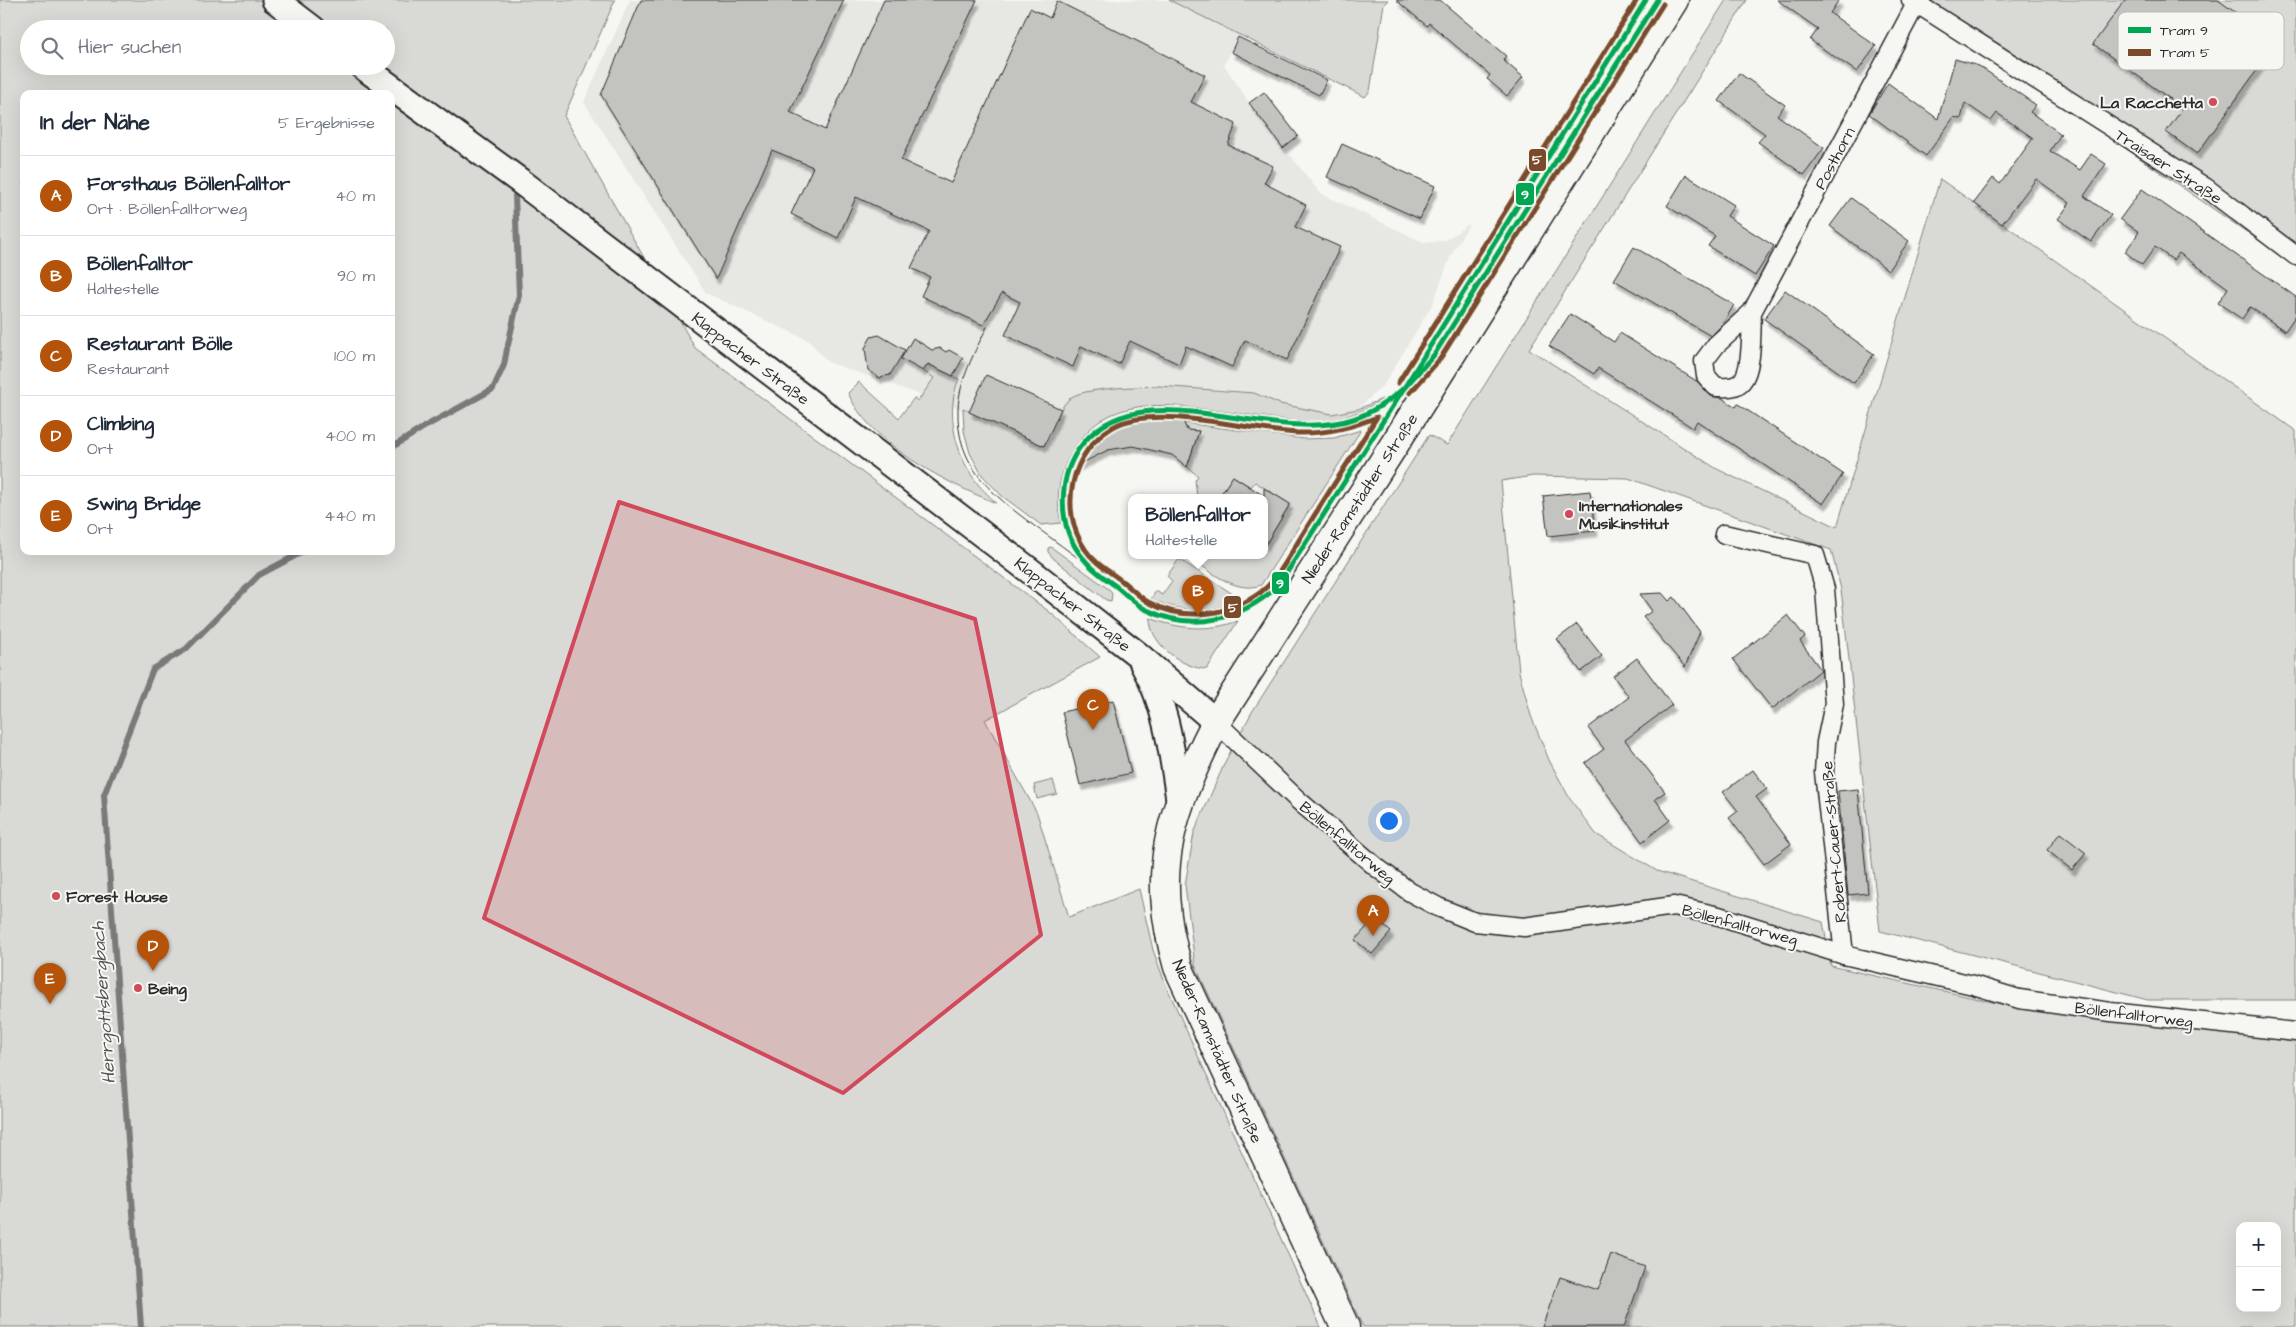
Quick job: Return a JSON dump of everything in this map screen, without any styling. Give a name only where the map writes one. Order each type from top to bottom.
[{"type":"main road","points":[[275,0],[301,20]]},
{"type":"main road","name":"Nieder-Ramstädter Straße","points":[[1345,1327],[1178,967],[1166,914],[1164,879],[1172,824],[1180,799],[1216,722],[1406,426],[1674,0]]},
{"type":"main road","name":"Klappacher Straße","points":[[374,75],[395,90]]},
{"type":"main road","name":"Klappacher Straße","points":[[395,90],[520,182],[1137,654],[1216,722]]},
{"type":"main road","name":"Klappacher Straße","points":[[1137,654],[1153,682],[1160,699],[1170,738],[1180,799]]},
{"type":"street","name":"Traisaer Straße","points":[[1913,2],[2205,187],[2296,256]]},
{"type":"street","name":"Posthorn","points":[[1752,312],[1913,2]]},
{"type":"street","name":"Robert-Cauer-Straße","points":[[1724,534],[1815,555],[1825,588],[1834,704],[1826,742],[1824,772],[1844,955]]},
{"type":"street","name":"Böllenfalltorweg","points":[[1216,722],[1299,801],[1376,867],[1410,892],[1438,907],[1475,922],[1524,927],[1674,906],[1719,916],[1844,955],[1973,984],[2019,999],[2111,1012],[2296,1032]]},
{"type":"highlighted area","points":[[619,502],[975,619],[1041,935],[843,1093],[484,918]]},
{"type":"shaded area","points":[[0,0],[615,0],[564,116],[695,348],[1051,613],[1100,657],[985,720],[1037,813],[1069,917],[1139,889],[1153,950],[1165,983],[1321,1327],[0,1327]]},
{"type":"shaded area","points":[[630,0],[1169,0],[1239,35],[1224,65],[1250,104],[1320,193],[1425,243],[1446,240],[1470,223],[1451,255],[1433,303],[1385,383],[1358,409],[1332,414],[1280,404],[1254,393],[1226,390],[1159,386],[1102,389],[1044,446],[969,412],[828,362],[808,340],[706,293],[584,102]]},
{"type":"shaded area","points":[[1169,0],[1388,0],[1384,4],[1370,91],[1365,97]]},
{"type":"shaded area","points":[[1726,0],[1747,0],[1529,349],[1717,469],[1837,527],[1940,179],[2296,431],[2296,1000],[2148,1000],[1880,931],[1841,589],[1831,550],[1628,478],[1533,476],[1501,481],[1519,672],[1531,716],[1549,760],[1570,799],[1596,834],[1657,871],[1823,922],[1831,966],[2028,1010],[2296,1042],[2296,1327],[1363,1327],[1195,965],[1185,885],[1194,833],[1226,760],[1252,712],[1429,435],[1447,445]]},
{"type":"shaded area","points":[[1911,0],[2296,0],[2296,266]]},
{"type":"shaded area","points":[[928,364],[959,379],[953,404],[954,431],[957,444],[975,480],[996,503],[955,485],[911,460],[873,429],[859,412],[848,393],[859,382],[899,418],[914,398],[918,401],[934,378],[923,371]]},
{"type":"shaded area","points":[[1159,386],[1254,393],[1280,404],[1332,414],[1358,409],[1382,399],[1352,415],[1318,422],[1172,406],[1153,406],[1117,412],[1101,420],[1086,433],[1068,458],[1061,476],[1058,495],[1061,523],[1041,525],[1002,496],[982,475],[970,453],[964,431],[963,408],[1044,446],[1061,409],[1069,399],[1076,395],[1112,388]]},
{"type":"shaded area","points":[[1184,423],[1304,439],[1334,438],[1361,430],[1261,585],[1251,587],[1241,586],[1221,579],[1192,559],[1268,559],[1268,540],[1290,504],[1255,482],[1251,487],[1233,476],[1221,494],[1197,494],[1195,480],[1198,476],[1187,467],[1199,431],[1184,430]]},
{"type":"shaded area","points":[[1051,547],[1110,590],[1112,594],[1111,601],[1106,600],[1054,559],[1048,552],[1048,548]]},
{"type":"shaded area","points":[[1179,559],[1242,600],[1219,607],[1198,610],[1176,607],[1151,599],[1156,591],[1162,595],[1172,581],[1167,576]]},
{"type":"shaded area","points":[[1150,618],[1171,625],[1194,628],[1216,627],[1238,621],[1207,669],[1188,665],[1169,653],[1155,637]]},
{"type":"shaded area","points":[[1053,780],[1057,794],[1037,799],[1034,785]]},
{"type":"building","points":[[641,0],[844,0],[790,112],[825,130],[884,0],[977,0],[901,160],[951,183],[1030,8],[1050,18],[1057,1],[1205,75],[1191,102],[1236,124],[1228,145],[1273,166],[1264,183],[1306,205],[1295,227],[1340,247],[1287,360],[1245,340],[1232,367],[1186,346],[1179,364],[1130,341],[1119,364],[1081,346],[1073,367],[1005,335],[1020,302],[1002,293],[983,325],[921,296],[930,277],[911,268],[929,231],[856,197],[838,238],[791,214],[813,167],[772,150],[716,279],[601,95]]},
{"type":"building","points":[[1396,0],[1440,0],[1506,56],[1503,60],[1523,77],[1507,96],[1487,79],[1490,75],[1429,23],[1427,26]]},
{"type":"building","points":[[1777,0],[1839,0],[1830,13],[1876,46],[1857,72],[1810,40],[1818,29]]},
{"type":"building","points":[[2125,0],[2218,0],[2235,12],[2118,12],[2118,62],[2093,44]]},
{"type":"building","points":[[1238,37],[1327,80],[1319,95],[1231,52]]},
{"type":"building","points":[[1955,59],[1979,66],[2036,105],[2030,112],[2061,134],[2050,151],[2080,170],[2091,154],[2106,164],[2084,196],[2111,215],[2091,242],[2058,219],[2070,203],[2036,179],[2002,224],[1974,203],[1993,178],[2000,184],[2033,138],[1997,113],[1991,121],[1965,103],[1961,119],[1954,117],[1926,156],[1869,114],[1888,83],[1938,119]]},
{"type":"building","points":[[2130,70],[2257,70],[2197,154],[2166,132],[2183,108]]},
{"type":"building","points":[[1739,73],[1785,105],[1777,115],[1824,148],[1804,175],[1758,142],[1765,134],[1719,101]]},
{"type":"building","points":[[1264,92],[1298,136],[1283,148],[1249,103]]},
{"type":"building","points":[[1342,144],[1435,186],[1420,219],[1327,177]]},
{"type":"building","points":[[1686,175],[1734,205],[1727,216],[1774,246],[1755,276],[1708,246],[1715,236],[1667,206]]},
{"type":"building","points":[[2142,189],[2296,297],[2296,315],[2285,331],[2250,307],[2242,319],[2218,303],[2228,288],[2179,253],[2173,260],[2155,247],[2142,265],[2125,252],[2139,232],[2120,219]]},
{"type":"building","points":[[1851,198],[1909,241],[1888,270],[1830,226]]},
{"type":"building","points":[[1634,247],[1734,305],[1722,325],[1711,336],[1614,280]]},
{"type":"building","points":[[1785,290],[1874,354],[1854,383],[1764,319]]},
{"type":"building","points":[[1570,314],[1614,342],[1620,333],[1698,382],[1711,396],[1722,398],[1736,407],[1738,404],[1843,474],[1823,504],[1697,421],[1693,428],[1598,368],[1594,374],[1549,346]]},
{"type":"building","points":[[879,335],[905,350],[890,375],[879,378],[868,370],[865,348],[871,337]]},
{"type":"building","points":[[913,338],[932,350],[940,348],[946,352],[949,350],[963,358],[953,376],[928,364],[923,371],[901,359]]},
{"type":"building","points":[[986,375],[1061,409],[1044,446],[969,412]]},
{"type":"building","points":[[1144,418],[1178,418],[1183,421],[1187,430],[1199,431],[1187,467],[1172,455],[1133,446],[1108,450],[1074,467],[1072,465],[1100,437],[1113,428],[1128,421]]},
{"type":"building","points":[[1233,476],[1261,494],[1221,494]]},
{"type":"building","points":[[1264,488],[1290,504],[1268,540],[1268,494],[1264,494]]},
{"type":"building","name":"Internationales Musikinstitut","points":[[1590,491],[1595,531],[1548,536],[1543,496]]},
{"type":"building","points":[[1662,593],[1669,601],[1674,597],[1700,632],[1685,667],[1643,617],[1652,611],[1640,594]]},
{"type":"building","points":[[1788,615],[1805,637],[1800,641],[1821,670],[1772,709],[1733,659]]},
{"type":"building","points":[[1577,624],[1602,656],[1581,672],[1557,639]]},
{"type":"building","points":[[1637,658],[1672,705],[1625,740],[1665,792],[1655,799],[1670,820],[1642,842],[1585,763],[1604,749],[1588,728],[1629,697],[1613,676]]},
{"type":"building","points":[[1113,700],[1131,773],[1080,785],[1062,712]]},
{"type":"building","points":[[1753,770],[1767,789],[1756,797],[1791,844],[1764,864],[1729,818],[1738,811],[1723,792]]},
{"type":"building","points":[[1858,789],[1868,893],[1848,895],[1838,791]]},
{"type":"building","points":[[2060,833],[2086,853],[2072,870],[2047,850]]},
{"type":"building","points":[[1375,918],[1391,932],[1372,954],[1355,940]]},
{"type":"building","points":[[1611,1254],[1645,1267],[1624,1327],[1542,1327],[1560,1277],[1598,1290]]},
{"type":"waterway","name":"Herrgottsbergbach","points":[[508,345],[519,295],[515,196]]},
{"type":"waterway","name":"Herrgottsbergbach","points":[[395,445],[424,427],[493,389],[504,365],[507,349]]},
{"type":"waterway","name":"Herrgottsbergbach","points":[[141,1327],[104,795],[153,669],[186,649],[259,575],[296,555]]},
{"type":"tram line","name":"5","points":[[1398,383],[1637,0]]},
{"type":"tram line","name":"9","points":[[1404,388],[1646,0]]},
{"type":"tram line","name":"9","points":[[1404,388],[1434,355],[1657,0]]},
{"type":"tram line","name":"5","points":[[1410,393],[1440,359],[1663,4]]},
{"type":"tram line","points":[[987,327],[968,366],[961,388],[958,409],[959,429],[963,447],[979,477],[991,490],[1018,513],[1092,568]]},
{"type":"tram line","name":"9","points":[[1404,388],[1279,585],[1265,597],[1234,614],[1217,619],[1183,621],[1147,610],[1135,603],[1090,566],[1074,545],[1064,516],[1063,500],[1069,469],[1075,455],[1084,442],[1109,422],[1140,412],[1174,411],[1284,424],[1320,425],[1353,419],[1367,413],[1404,388]]},
{"type":"tram line","name":"5","points":[[1377,417],[1280,572],[1261,592],[1235,606],[1206,614],[1191,614],[1176,612],[1148,602],[1093,558],[1085,549],[1077,533],[1072,516],[1071,499],[1073,482],[1079,466],[1087,451],[1099,437],[1113,427],[1131,420],[1177,418],[1277,431],[1308,433],[1338,429],[1377,417]]},
{"type":"place","name":"La Racchetta","points":[[2213,102]]},
{"type":"place","name":"Internationales Musikinstitut","points":[[1569,514]]},
{"type":"place","name":"Böllenfalltor","points":[[1198,616]]},
{"type":"place","name":"Restaurant Bölle","points":[[1093,730]]},
{"type":"place","name":"Forest House","points":[[56,896]]},
{"type":"place","name":"Forsthaus Böllenfalltor","points":[[1373,936]]},
{"type":"place","name":"Climbing","points":[[153,971]]},
{"type":"place","name":"Being","points":[[138,988]]},
{"type":"place","name":"Swing Bridge","points":[[50,1004]]}]
